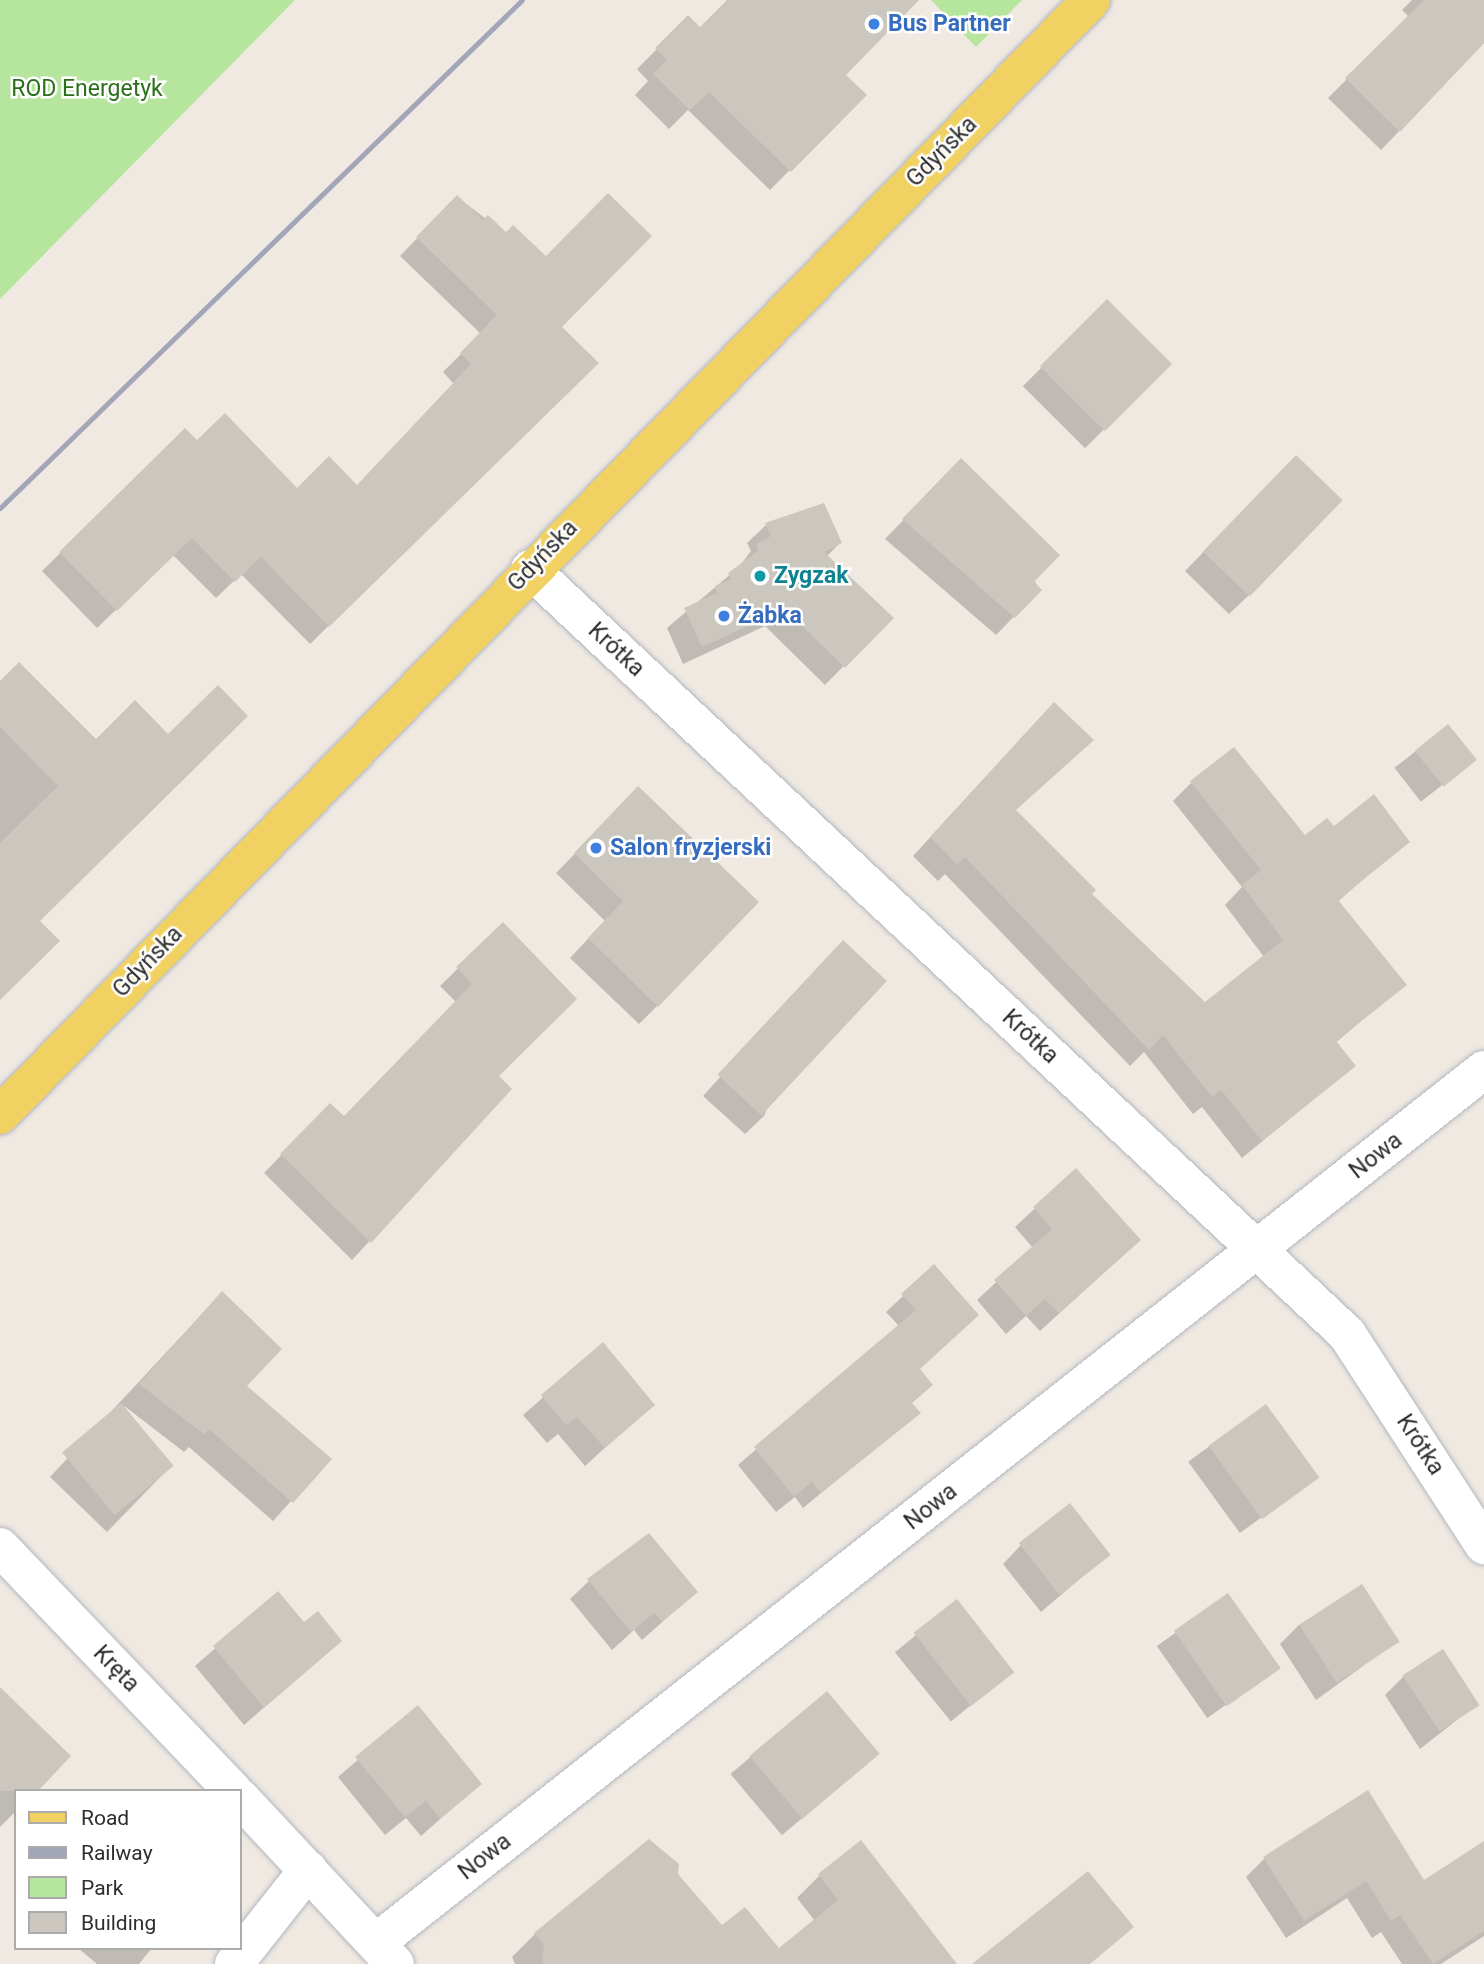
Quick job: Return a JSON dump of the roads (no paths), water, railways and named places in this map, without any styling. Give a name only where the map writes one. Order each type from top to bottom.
[{"type":"main road","name":"Gdyńska","points":[[0,1115],[530,569],[1091,0]]},
{"type":"street","name":"Krótka","points":[[530,569],[1347,1334],[1484,1545]]},
{"type":"street","name":"Nowa","points":[[386,1953],[1484,1070]]},
{"type":"street","name":"Kręta","points":[[0,1547],[231,1789]]},
{"type":"street","points":[[242,1800],[386,1953]]},
{"type":"street","points":[[234,1964],[308,1870]]},
{"type":"railway","points":[[0,508],[522,0]]},
{"type":"place","name":"Bus Partner","points":[[874,24]]},
{"type":"place","name":"Zygzak","points":[[760,576]]},
{"type":"place","name":"Żabka","points":[[724,616]]},
{"type":"place","name":"Salon fryzjerski","points":[[596,848]]},
{"type":"park label","name":"ROD Energetyk","points":[[87,89]]}]
